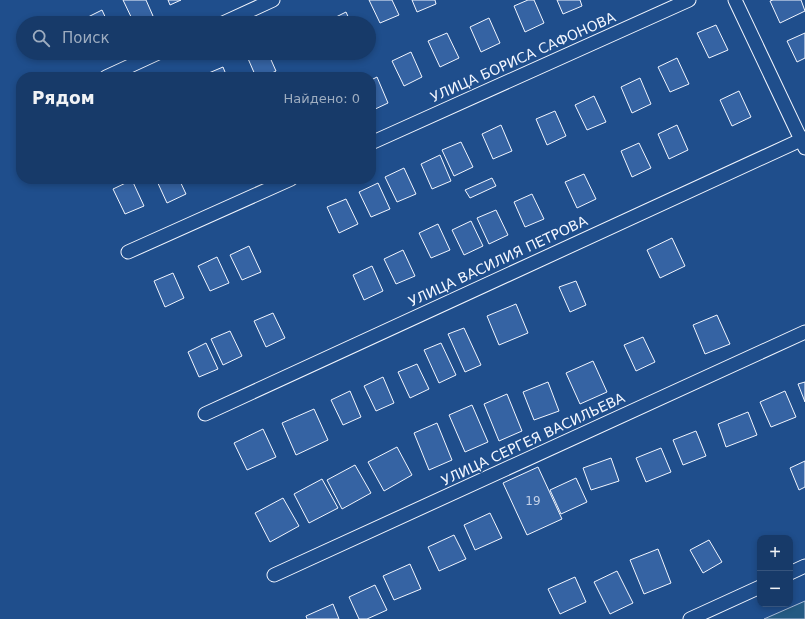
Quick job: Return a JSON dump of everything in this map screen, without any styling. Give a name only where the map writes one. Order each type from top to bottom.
[{"type":"street","points":[[238,16],[273,0]]},
{"type":"street","name":"УЛИЦА БОРИСА САФОНОВА","points":[[376,141],[689,0]]},
{"type":"street","points":[[735,0],[804,142]]},
{"type":"street","points":[[117,72],[143,60]]},
{"type":"street","name":"УЛИЦА ВАСИЛИЯ ПЕТРОВА","points":[[205,414],[804,142]]},
{"type":"street","points":[[128,252],[280,184]]},
{"type":"street","name":"УЛИЦА СЕРГЕЯ ВАСИЛЬЕВА","points":[[274,575],[805,332]]},
{"type":"street","points":[[793,572],[805,566]]},
{"type":"street","points":[[690,619],[757,588]]},
{"type":"shaded area","points":[[805,601],[805,619],[764,619],[793,607]]},
{"type":"building","points":[[123,0],[146,0],[153,16],[131,16]]},
{"type":"building","points":[[168,0],[181,0],[170,5]]},
{"type":"building","points":[[369,0],[392,0],[399,15],[380,23]]},
{"type":"building","points":[[412,0],[435,0],[436,4],[417,12]]},
{"type":"building","points":[[528,0],[534,0],[544,23],[525,32],[514,6]]},
{"type":"building","points":[[557,0],[580,0],[582,6],[563,14]]},
{"type":"building","points":[[801,0],[805,11],[780,23],[770,1]]},
{"type":"building","points":[[102,10],[105,16],[90,16]]},
{"type":"building","points":[[346,12],[348,16],[338,16]]},
{"type":"building","points":[[489,18],[500,43],[481,52],[470,27]]},
{"type":"building","points":[[716,25],[728,50],[709,58],[697,33]]},
{"type":"building","points":[[447,33],[459,58],[440,67],[428,41]]},
{"type":"building","points":[[805,33],[805,58],[797,62],[787,41]]},
{"type":"building","points":[[411,52],[422,77],[404,86],[392,61]]},
{"type":"building","points":[[677,58],[689,84],[670,92],[658,67]]},
{"type":"building","points":[[249,60],[271,60],[276,71],[274,72],[254,72]]},
{"type":"building","points":[[223,67],[225,72],[211,72]]},
{"type":"building","points":[[376,78],[388,103],[376,109]]},
{"type":"building","points":[[640,78],[651,104],[632,113],[621,87]]},
{"type":"building","points":[[739,91],[751,117],[732,126],[720,100]]},
{"type":"building","points":[[594,96],[606,122],[587,130],[575,105]]},
{"type":"building","points":[[555,111],[566,136],[547,145],[536,119]]},
{"type":"building","points":[[501,125],[512,151],[493,159],[482,134]]},
{"type":"building","points":[[677,125],[688,150],[669,159],[658,134]]},
{"type":"building","points":[[461,142],[473,167],[454,176],[442,150]]},
{"type":"building","points":[[639,143],[651,168],[632,177],[621,151]]},
{"type":"building","points":[[440,155],[451,181],[432,189],[421,164]]},
{"type":"building","points":[[404,168],[416,194],[397,202],[385,177]]},
{"type":"building","points":[[584,174],[596,199],[577,208],[565,182]]},
{"type":"building","points":[[492,178],[496,186],[470,198],[465,190]]},
{"type":"building","points":[[378,183],[390,209],[371,217],[359,192]]},
{"type":"building","points":[[124,184],[134,184],[144,206],[125,214],[113,189]]},
{"type":"building","points":[[158,184],[181,184],[186,194],[167,203]]},
{"type":"building","points":[[532,194],[544,219],[525,227],[514,202]]},
{"type":"building","points":[[346,199],[358,224],[339,233],[327,207]]},
{"type":"building","points":[[496,210],[508,235],[489,244],[477,218]]},
{"type":"building","points":[[471,221],[483,246],[464,255],[452,230]]},
{"type":"building","points":[[438,224],[450,250],[431,258],[419,233]]},
{"type":"building","points":[[672,238],[685,266],[660,278],[647,250]]},
{"type":"building","points":[[249,246],[261,272],[242,280],[230,255]]},
{"type":"building","points":[[403,250],[415,276],[396,284],[384,259]]},
{"type":"building","points":[[217,257],[229,283],[210,291],[198,266]]},
{"type":"building","points":[[372,266],[383,291],[364,300],[353,275]]},
{"type":"building","points":[[173,273],[184,298],[165,307],[154,281]]},
{"type":"building","points":[[576,281],[586,305],[570,312],[559,287]]},
{"type":"building","points":[[516,304],[528,333],[499,345],[487,316]]},
{"type":"building","points":[[273,313],[285,338],[266,347],[254,321]]},
{"type":"building","points":[[717,315],[730,344],[705,354],[693,325]]},
{"type":"building","points":[[464,328],[481,365],[465,372],[448,334]]},
{"type":"building","points":[[230,331],[242,356],[223,365],[211,339]]},
{"type":"building","points":[[643,337],[655,362],[636,371],[624,345]]},
{"type":"building","points":[[206,343],[218,369],[199,377],[188,352]]},
{"type":"building","points":[[441,343],[456,375],[439,383],[424,350]]},
{"type":"building","points":[[593,361],[607,392],[580,404],[566,373]]},
{"type":"building","points":[[417,364],[429,389],[410,398],[398,372]]},
{"type":"building","points":[[383,377],[394,403],[376,411],[364,386]]},
{"type":"building","points":[[548,382],[559,411],[534,420],[523,392]]},
{"type":"building","points":[[805,382],[805,402],[798,384]]},
{"type":"building","points":[[350,391],[361,417],[343,425],[331,400]]},
{"type":"building","points":[[785,391],[796,417],[771,427],[760,402]]},
{"type":"building","points":[[507,394],[522,431],[499,441],[484,404]]},
{"type":"building","points":[[472,405],[488,442],[465,452],[449,415]]},
{"type":"building","points":[[314,409],[328,440],[296,455],[282,423]]},
{"type":"building","points":[[748,412],[757,435],[726,447],[718,424]]},
{"type":"building","points":[[437,423],[452,460],[429,470],[414,433]]},
{"type":"building","points":[[263,429],[276,457],[247,470],[234,443]]},
{"type":"building","points":[[696,431],[706,456],[683,465],[673,440]]},
{"type":"building","points":[[397,447],[412,475],[384,491],[368,462]]},
{"type":"building","points":[[661,448],[671,472],[646,482],[636,458]]},
{"type":"building","points":[[611,458],[619,481],[591,490],[583,468]]},
{"type":"building","points":[[805,461],[805,487],[799,490],[790,468]]},
{"type":"building","points":[[355,465],[371,493],[342,509],[327,480]]},
{"type":"building","points":[[538,467],[562,519],[527,535],[503,483]]},
{"type":"building","points":[[576,478],[587,502],[561,514],[550,490]]},
{"type":"building","points":[[322,479],[338,508],[309,523],[294,494]]},
{"type":"building","points":[[283,498],[299,526],[270,542],[255,513]]},
{"type":"building","points":[[490,513],[502,538],[475,550],[464,525]]},
{"type":"building","points":[[454,535],[466,559],[439,571],[428,547]]},
{"type":"building","points":[[709,540],[722,562],[703,573],[690,550]]},
{"type":"building","points":[[658,549],[671,583],[644,594],[630,560]]},
{"type":"building","points":[[410,564],[421,589],[394,600],[383,576]]},
{"type":"building","points":[[617,571],[633,603],[610,614],[594,582]]},
{"type":"building","points":[[575,577],[586,602],[560,614],[548,589]]},
{"type":"building","points":[[375,585],[387,610],[367,619],[359,619],[349,597]]},
{"type":"building","points":[[333,604],[339,619],[307,619],[306,616]]}]
